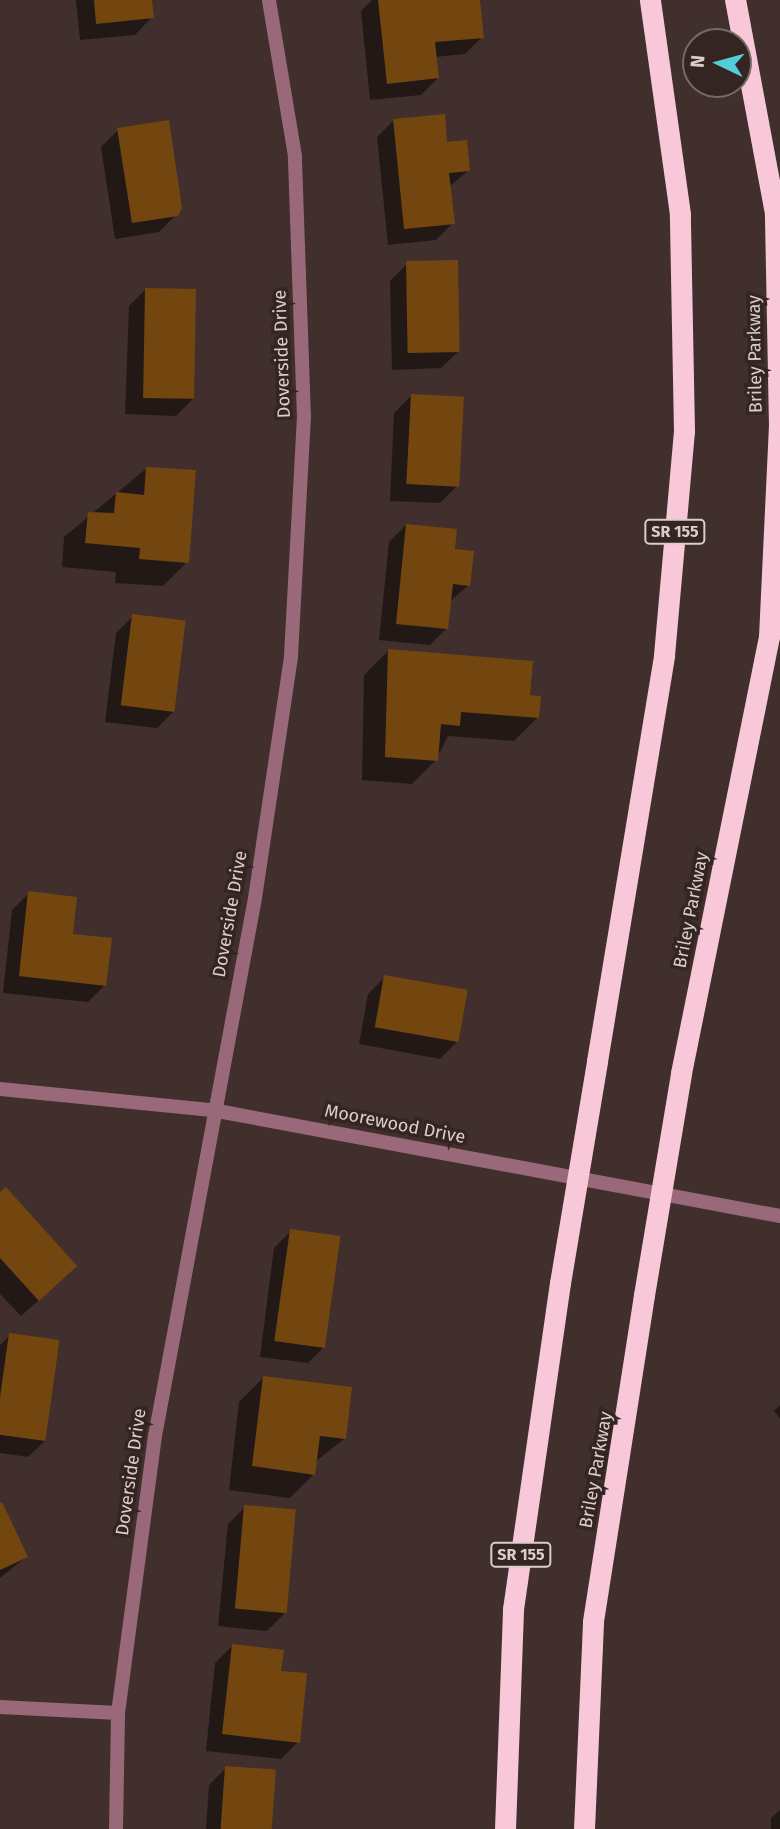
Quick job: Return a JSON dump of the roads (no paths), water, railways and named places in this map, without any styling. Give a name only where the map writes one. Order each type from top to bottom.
[{"type":"highway","name":"SR 155","points":[[505,1829],[513,1609],[560,1283],[664,655],[684,431],[680,214],[650,0]]},
{"type":"highway","name":"Briley Parkway","points":[[584,1829],[593,1620],[681,1073],[769,637],[779,426],[775,213],[734,0]]},
{"type":"street","name":"Doverside Drive","points":[[116,1829],[118,1713],[155,1436],[212,1110],[255,898],[291,656],[304,418],[295,156],[269,0]]},
{"type":"street","name":"Moorewood Drive","points":[[0,1089],[212,1110],[780,1216]]},
{"type":"street","points":[[0,1707],[118,1713]]}]
